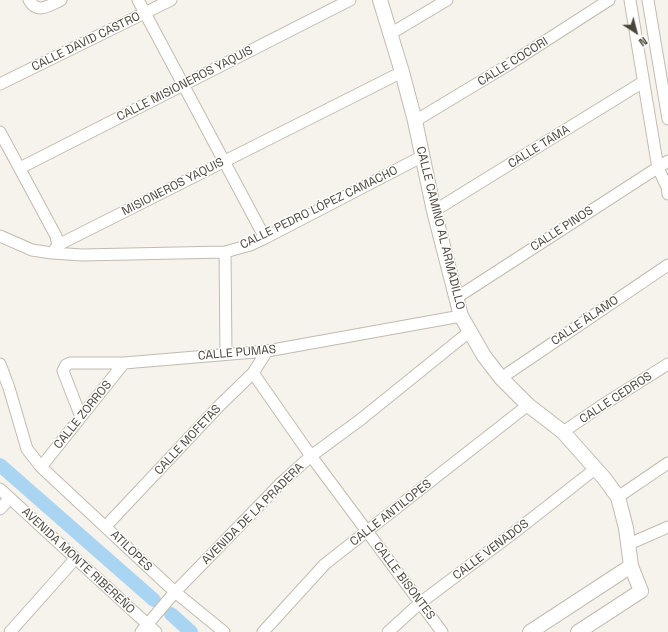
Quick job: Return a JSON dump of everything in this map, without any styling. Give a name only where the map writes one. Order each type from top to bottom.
[{"type":"street","points":[[29,0],[36,8],[42,9],[61,0]]},
{"type":"street","points":[[138,0],[264,238]]},
{"type":"street","name":"CALLE DAVID CASTRO","points":[[0,84],[171,0]]},
{"type":"street","name":"CALLE MISIONEROS YAQUIS","points":[[20,168],[350,0]]},
{"type":"street","name":"CALLE CAMINO AL ARMADILLO","points":[[380,0],[415,121],[434,211],[461,316],[484,356],[501,378],[528,405],[563,432],[604,478],[618,497],[626,528],[632,566],[641,591],[579,632]]},
{"type":"street","points":[[390,34],[447,0]]},
{"type":"street","name":"CALLE COCORI","points":[[415,121],[508,66],[609,0]]},
{"type":"street","points":[[630,0],[658,168],[668,187]]},
{"type":"street","points":[[648,0],[663,63],[668,119]]},
{"type":"street","name":"MISIONEROS YAQUIS","points":[[55,249],[224,161],[402,72]]},
{"type":"street","name":"CALLE TAMA","points":[[434,211],[643,82]]},
{"type":"street","points":[[0,132],[56,236],[55,249]]},
{"type":"street","name":"CALLE PEDRO LÓPEZ CAMACHO","points":[[0,236],[32,250],[55,249],[82,254],[225,252],[250,245],[423,156]]},
{"type":"street","name":"CALLE PINOS","points":[[456,298],[668,161]]},
{"type":"street","points":[[225,252],[226,354]]},
{"type":"street","name":"CALLE ÁLAMO","points":[[501,378],[668,265]]},
{"type":"street","name":"CALLE PUMAS","points":[[81,417],[63,371],[66,365],[124,363],[267,352],[461,316]]},
{"type":"street","name":"AVENIDA DE LA PRADERA","points":[[144,628],[175,592],[280,483],[311,456],[360,420],[470,332]]},
{"type":"street","name":"CALLE MOFETAS","points":[[106,526],[220,405],[253,373],[267,352]]},
{"type":"street","name":"CALLE ZORROS","points":[[41,467],[124,363]]},
{"type":"street","name":"ATILOPES","points":[[0,364],[10,388],[27,449],[41,467],[175,592],[224,632]]},
{"type":"street","name":"CALLE CEDROS","points":[[563,432],[668,364]]},
{"type":"street","name":"CALLE BISONTES","points":[[253,373],[311,456],[442,632]]},
{"type":"street","name":"CALLE ANTILOPES","points":[[263,632],[325,564],[528,405]]},
{"type":"street","points":[[618,497],[668,463]]},
{"type":"street","name":"CALLE VENADOS","points":[[388,632],[420,603],[595,469]]},
{"type":"street","name":"AVENIDA MONTE RIBEREÑO","points":[[0,489],[75,559],[144,628],[156,632]]},
{"type":"street","points":[[0,509],[10,498]]},
{"type":"street","points":[[629,544],[668,527]]},
{"type":"street","points":[[10,632],[75,559]]},
{"type":"street","points":[[530,632],[632,566]]},
{"type":"waterway","points":[[0,465],[154,600]]},
{"type":"waterway","points":[[171,614],[191,632]]}]
